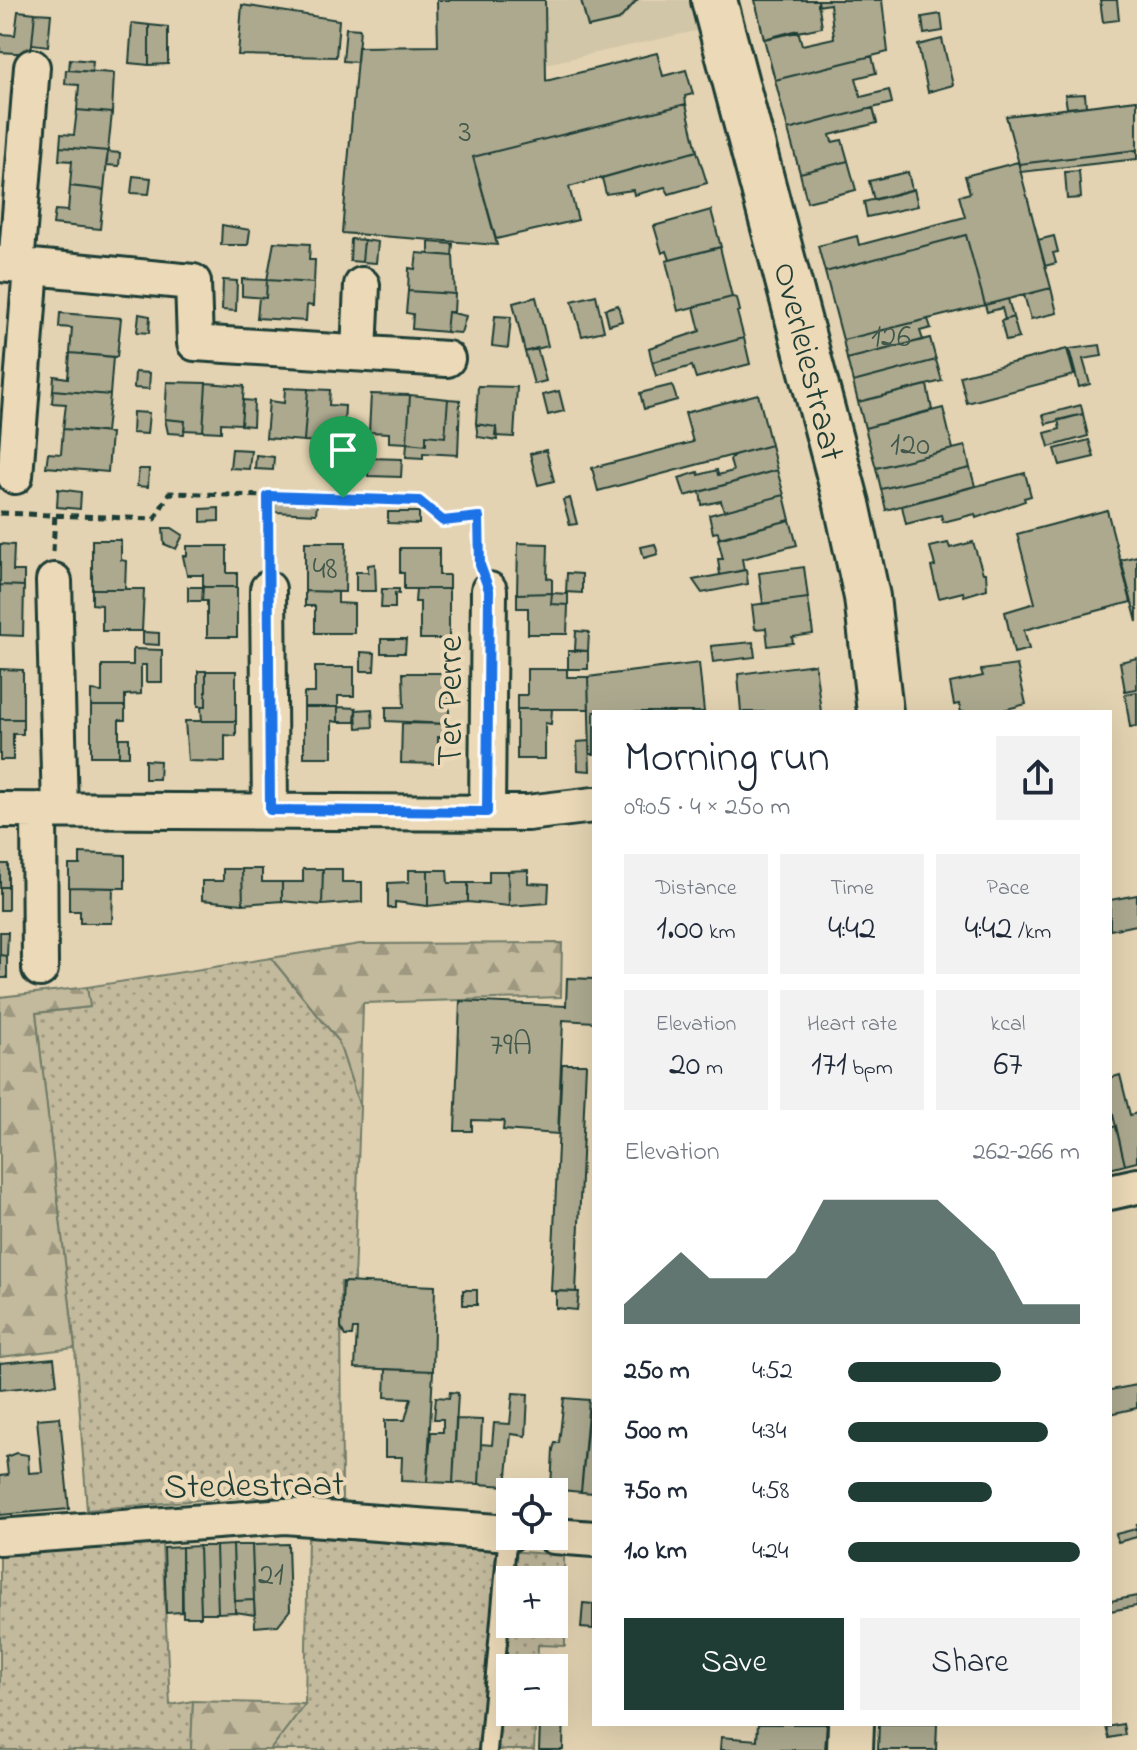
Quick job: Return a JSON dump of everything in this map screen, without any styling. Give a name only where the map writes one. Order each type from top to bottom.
[{"type":"main road","name":"Overleiestraat","points":[[719,5],[847,504],[867,597],[880,710]]},
{"type":"main road","points":[[850,1750],[851,1726]]},
{"type":"street","points":[[15,476],[16,265],[32,67]]},
{"type":"street","points":[[16,265],[193,282],[195,343],[447,359]]},
{"type":"street","points":[[359,353],[362,285]]},
{"type":"street","points":[[40,969],[50,810],[54,581]]},
{"type":"street","points":[[268,589],[270,810]]},
{"type":"street","name":"Ter Perre","points":[[487,812],[489,590]]},
{"type":"street","name":"Ter Perre","points":[[0,810],[527,813],[592,805]]},
{"type":"street","points":[[1112,1192],[1137,1186]]},
{"type":"street","name":"Stedestraat","points":[[0,1537],[285,1516],[496,1532]]},
{"type":"street","points":[[568,1537],[592,1539]]},
{"type":"lane","points":[[488,1750],[507,1550]]},
{"type":"path","points":[[0,513],[155,519],[169,493],[419,501],[443,521],[479,517],[480,565],[489,590]]},
{"type":"path","points":[[268,496],[268,589]]},
{"type":"path","points":[[54,581],[55,513]]},
{"type":"shaded area","points":[[545,0],[692,0],[700,30],[546,64]]},
{"type":"green space","points":[[562,943],[561,997],[363,1003],[360,1107],[338,1040],[271,958],[360,944]]},
{"type":"green space","points":[[271,958],[338,1040],[360,1107],[354,1282],[341,1282],[342,1501],[243,1496],[87,1510],[75,1348],[36,1013],[89,1007],[87,987]]},
{"type":"green space","points":[[87,987],[90,1007],[36,1013],[75,1348],[0,1357],[0,997]]},
{"type":"green space","points":[[308,1537],[564,1555],[564,1566],[496,1566],[496,1638],[565,1638],[565,1646],[538,1645],[538,1654],[496,1654],[496,1726],[535,1726],[534,1750],[270,1750],[305,1704]]},
{"type":"green space","points":[[162,1544],[170,1705],[193,1701],[191,1750],[0,1750],[0,1555]]},
{"type":"green space","points":[[193,1701],[305,1704],[270,1750],[191,1750]]},
{"type":"building","points":[[437,0],[545,0],[546,81],[657,53],[663,76],[686,70],[693,94],[685,96],[686,104],[473,157],[497,245],[342,233],[358,47],[438,46]]},
{"type":"building","points":[[581,0],[637,0],[619,20],[588,27]]},
{"type":"building","points":[[755,0],[818,0],[822,27],[764,39]]},
{"type":"building","points":[[818,0],[882,0],[888,52],[775,80],[764,39],[798,30],[802,45],[834,38],[830,4],[818,6]]},
{"type":"building","points":[[1100,0],[1117,0],[1119,20],[1103,22]]},
{"type":"building","points":[[242,5],[339,20],[336,57],[238,55]]},
{"type":"building","points":[[18,11],[35,13],[31,54],[0,52],[0,34],[15,35]]},
{"type":"building","points":[[35,13],[51,14],[48,46],[32,44]]},
{"type":"building","points":[[941,14],[943,31],[924,34],[922,17]]},
{"type":"building","points":[[132,23],[149,25],[149,65],[129,63]]},
{"type":"building","points":[[149,25],[168,27],[168,64],[149,65]]},
{"type":"building","points":[[346,28],[360,29],[357,62],[343,61]]},
{"type":"building","points":[[942,39],[953,85],[928,92],[918,45]]},
{"type":"building","points":[[872,56],[876,73],[856,78],[861,97],[889,90],[892,103],[788,130],[775,80]]},
{"type":"building","points":[[70,59],[93,61],[92,72],[69,70]]},
{"type":"building","points":[[66,70],[114,73],[112,113],[77,110],[79,85],[65,84]]},
{"type":"building","points":[[1085,94],[1086,106],[1067,108],[1065,95]]},
{"type":"building","points":[[1137,100],[1137,150],[1019,164],[1006,116]]},
{"type":"building","points":[[686,104],[697,151],[569,187],[578,220],[496,239],[473,157]]},
{"type":"building","points":[[873,108],[877,123],[830,135],[832,142],[842,140],[848,161],[800,173],[788,130]]},
{"type":"building","points":[[77,110],[112,113],[108,151],[60,147],[61,134],[74,135]]},
{"type":"building","points":[[60,147],[108,151],[104,190],[70,186],[72,161],[59,160]]},
{"type":"building","points":[[1137,150],[1137,159],[1021,172],[1019,164]]},
{"type":"building","points":[[697,151],[707,183],[669,194],[665,187],[634,195],[633,190],[606,194],[602,178]]},
{"type":"building","points":[[108,152],[120,153],[119,166],[106,165]]},
{"type":"building","points":[[848,161],[856,190],[807,202],[800,173]]},
{"type":"building","points":[[1018,162],[1051,288],[985,305],[966,235],[825,272],[818,246],[857,236],[859,245],[965,217],[959,196],[970,193],[965,176]]},
{"type":"building","points":[[1079,171],[1081,198],[1067,199],[1065,172]]},
{"type":"building","points":[[908,172],[912,190],[874,200],[869,181]]},
{"type":"building","points":[[133,176],[151,178],[149,194],[131,193]]},
{"type":"building","points":[[70,186],[104,190],[100,229],[53,224],[55,210],[68,211]]},
{"type":"building","points":[[914,189],[918,206],[867,217],[864,202]]},
{"type":"building","points":[[711,210],[721,247],[670,260],[667,251],[662,253],[654,226]]},
{"type":"building","points":[[222,225],[250,230],[248,245],[221,245]]},
{"type":"building","points":[[966,235],[985,305],[843,340],[825,272]]},
{"type":"building","points":[[1054,236],[1058,252],[1053,253],[1056,263],[1045,266],[1038,240]]},
{"type":"building","points":[[351,239],[364,240],[362,262],[350,261]]},
{"type":"building","points":[[364,240],[378,242],[376,263],[362,262]]},
{"type":"building","points":[[274,242],[310,244],[309,260],[315,260],[314,283],[267,280]]},
{"type":"building","points":[[429,242],[453,244],[452,256],[429,254]]},
{"type":"building","points":[[720,247],[732,297],[678,311],[666,261]]},
{"type":"building","points":[[417,253],[453,256],[455,294],[408,291],[409,268],[415,269]]},
{"type":"building","points":[[242,279],[267,280],[266,298],[242,296]]},
{"type":"building","points":[[223,280],[237,281],[236,311],[222,310]]},
{"type":"building","points":[[267,280],[314,283],[313,306],[307,305],[306,321],[257,318],[259,298],[266,298]]},
{"type":"building","points":[[1051,288],[1057,313],[1031,319],[1024,295]]},
{"type":"building","points":[[408,291],[455,294],[454,312],[448,312],[446,332],[412,329],[413,314],[406,313]]},
{"type":"building","points":[[596,295],[604,331],[582,336],[572,301]]},
{"type":"building","points":[[536,297],[548,346],[525,352],[513,303]]},
{"type":"building","points":[[737,298],[740,311],[737,312],[744,338],[652,362],[649,348],[700,331],[694,307]]},
{"type":"building","points":[[1008,299],[1013,317],[1005,320],[1002,308],[987,312],[985,305]]},
{"type":"building","points":[[618,305],[622,321],[609,325],[605,309]]},
{"type":"building","points":[[448,312],[466,316],[461,333],[446,332]]},
{"type":"building","points":[[60,313],[121,318],[117,357],[70,353],[72,328],[59,327]]},
{"type":"building","points":[[139,314],[150,316],[149,333],[137,332]]},
{"type":"building","points":[[495,316],[511,317],[508,348],[492,346]]},
{"type":"building","points":[[1013,317],[1019,338],[1006,341],[1001,321]]},
{"type":"building","points":[[928,319],[931,328],[920,331],[923,340],[847,359],[843,340]]},
{"type":"building","points":[[744,338],[750,364],[696,378],[692,366],[656,376],[652,362]]},
{"type":"building","points":[[930,338],[936,360],[853,382],[847,359]]},
{"type":"building","points":[[1100,345],[1102,356],[1083,359],[1090,384],[1079,387],[1069,349]]},
{"type":"building","points":[[537,348],[546,381],[534,384],[525,352]]},
{"type":"building","points":[[1067,349],[1074,375],[967,403],[960,376]]},
{"type":"building","points":[[70,353],[113,357],[110,395],[53,390],[54,376],[68,378]]},
{"type":"building","points":[[936,360],[942,381],[858,402],[853,382]]},
{"type":"building","points":[[135,372],[150,373],[149,389],[134,388]]},
{"type":"building","points":[[167,382],[206,383],[203,431],[184,430],[185,421],[165,419]]},
{"type":"building","points":[[206,383],[244,386],[241,424],[221,423],[221,432],[203,431]]},
{"type":"building","points":[[672,385],[677,400],[644,409],[640,393]]},
{"type":"building","points":[[927,385],[932,410],[865,428],[858,402]]},
{"type":"building","points":[[478,386],[517,387],[514,437],[495,436],[496,427],[476,424]]},
{"type":"building","points":[[285,388],[308,389],[304,441],[266,438],[269,401],[284,403]]},
{"type":"building","points":[[308,389],[330,390],[329,405],[345,406],[343,443],[304,441]]},
{"type":"building","points":[[53,390],[110,395],[106,432],[63,429],[66,404],[52,403]]},
{"type":"building","points":[[559,391],[564,411],[548,415],[543,395]]},
{"type":"building","points":[[371,394],[410,395],[407,443],[389,442],[389,433],[369,432]]},
{"type":"building","points":[[758,394],[771,445],[598,491],[592,468],[693,442],[685,413]]},
{"type":"building","points":[[410,395],[448,399],[445,437],[426,435],[426,445],[407,443]]},
{"type":"building","points":[[448,399],[460,400],[458,455],[423,453],[423,458],[406,457],[407,443],[426,445],[426,435],[445,437]]},
{"type":"building","points":[[243,400],[254,401],[253,426],[241,425]]},
{"type":"building","points":[[1081,405],[1083,414],[1046,424],[1043,415]]},
{"type":"building","points":[[943,408],[953,449],[876,468],[865,428]]},
{"type":"building","points":[[133,412],[149,413],[147,434],[132,433]]},
{"type":"building","points":[[1083,414],[1088,436],[1049,447],[1045,433],[1060,429],[1058,420]]},
{"type":"building","points":[[165,419],[185,421],[184,434],[168,433]]},
{"type":"building","points":[[476,424],[496,427],[497,440],[478,437]]},
{"type":"building","points":[[63,429],[111,433],[108,472],[46,467],[48,453],[61,454]]},
{"type":"building","points":[[1089,440],[1094,457],[1060,465],[1055,449]]},
{"type":"building","points":[[771,445],[777,470],[685,496],[679,478],[698,472],[699,475],[717,470],[718,475],[733,471],[730,460],[734,455]]},
{"type":"building","points":[[965,446],[970,468],[881,489],[876,468]]},
{"type":"building","points":[[232,449],[251,450],[249,469],[230,468]]},
{"type":"building","points":[[546,450],[554,481],[538,485],[530,454]]},
{"type":"building","points":[[256,455],[274,457],[273,470],[255,469]]},
{"type":"building","points":[[369,458],[402,459],[401,477],[368,476]]},
{"type":"building","points":[[337,459],[353,460],[352,476],[336,475]]},
{"type":"building","points":[[970,468],[975,486],[886,510],[881,489]]},
{"type":"building","points":[[139,469],[149,469],[148,487],[137,486]]},
{"type":"building","points":[[777,470],[784,495],[724,511],[721,501],[702,505],[700,492]]},
{"type":"building","points":[[1025,473],[1031,496],[1024,498],[1025,501],[976,518],[975,514],[943,522],[941,515],[906,524],[902,506]]},
{"type":"building","points":[[58,489],[81,492],[80,509],[57,507]]},
{"type":"building","points":[[784,495],[790,520],[719,538],[718,532],[713,533],[709,515]]},
{"type":"building","points":[[570,498],[577,524],[570,525],[563,500]]},
{"type":"building","points":[[275,502],[317,503],[316,514],[275,512]]},
{"type":"building","points":[[219,508],[219,521],[201,522],[201,509]]},
{"type":"building","points":[[1107,510],[1131,602],[1024,630],[1029,649],[1014,653],[1005,612],[1035,603],[1017,534]]},
{"type":"building","points":[[388,512],[419,512],[419,524],[388,523]]},
{"type":"building","points":[[790,520],[797,545],[742,559],[744,570],[720,575],[718,559],[723,559],[718,539]]},
{"type":"building","points":[[163,528],[172,528],[183,535],[176,549],[164,544]]},
{"type":"building","points":[[92,540],[121,540],[121,560],[126,561],[125,589],[92,589]]},
{"type":"building","points":[[305,542],[346,542],[345,592],[305,591]]},
{"type":"building","points":[[973,542],[983,573],[986,573],[987,589],[964,596],[963,592],[939,598],[931,567],[935,566],[930,547],[948,543],[950,548]]},
{"type":"building","points":[[518,543],[548,544],[547,578],[552,579],[552,593],[517,594]]},
{"type":"building","points":[[0,544],[14,545],[13,571],[24,571],[24,586],[0,585]]},
{"type":"building","points":[[655,544],[658,554],[644,558],[641,547]]},
{"type":"building","points":[[187,546],[227,546],[227,573],[237,573],[237,587],[203,587],[203,575],[187,575],[183,556],[187,556]]},
{"type":"building","points":[[400,548],[439,548],[439,575],[449,575],[449,589],[404,589],[404,573],[400,573]]},
{"type":"building","points":[[1137,556],[1137,622],[1121,560]]},
{"type":"building","points":[[375,564],[376,591],[356,591],[356,572],[368,572],[368,565]]},
{"type":"building","points":[[804,567],[808,598],[763,604],[759,573]]},
{"type":"building","points":[[746,570],[748,584],[702,593],[693,580]]},
{"type":"building","points":[[567,573],[582,574],[582,593],[566,592]]},
{"type":"building","points":[[0,585],[24,586],[23,636],[0,635]]},
{"type":"building","points":[[188,587],[203,587],[202,601],[188,601]]},
{"type":"building","points":[[203,587],[237,587],[237,637],[207,637],[207,601],[202,601]]},
{"type":"building","points":[[92,589],[144,589],[142,631],[102,631],[102,605],[92,604]]},
{"type":"building","points":[[382,589],[399,589],[399,594],[395,593],[395,608],[381,608]]},
{"type":"building","points":[[416,589],[449,589],[449,639],[420,639],[420,602],[415,602]]},
{"type":"building","points":[[305,591],[338,592],[338,603],[354,604],[354,633],[315,633],[315,606],[305,606]]},
{"type":"building","points":[[552,593],[551,604],[568,605],[567,634],[528,634],[528,608],[517,608],[517,594]]},
{"type":"building","points":[[552,593],[568,594],[568,605],[551,604]]},
{"type":"building","points":[[808,598],[813,634],[792,637],[793,643],[768,646],[766,628],[755,629],[752,605]]},
{"type":"building","points":[[576,631],[589,632],[588,651],[575,650]]},
{"type":"building","points":[[143,632],[159,633],[159,645],[143,644]]},
{"type":"building","points":[[381,639],[406,639],[405,653],[381,653]]},
{"type":"building","points":[[753,642],[755,657],[713,662],[711,646]]},
{"type":"building","points":[[133,649],[162,650],[162,682],[146,682],[146,665],[141,665],[141,694],[125,695],[125,706],[91,706],[91,691],[102,692],[102,665],[133,665]]},
{"type":"building","points":[[568,651],[588,651],[588,669],[568,669]]},
{"type":"building","points":[[361,652],[375,653],[374,671],[361,671]]},
{"type":"building","points":[[1137,658],[1137,689],[1125,691],[1120,662]]},
{"type":"building","points":[[699,663],[704,710],[592,710],[590,754],[588,677]]},
{"type":"building","points":[[815,664],[821,710],[741,710],[738,674]]},
{"type":"building","points":[[1017,665],[1026,704],[1004,710],[960,710],[959,704],[954,705],[950,683],[983,676],[981,670]]},
{"type":"building","points":[[315,667],[354,667],[354,696],[338,696],[338,707],[304,707],[304,693],[315,693]]},
{"type":"building","points":[[0,669],[23,670],[23,719],[0,719]]},
{"type":"building","points":[[527,669],[567,669],[567,677],[588,677],[589,709],[517,709],[517,695],[527,695]]},
{"type":"building","points":[[198,671],[206,671],[206,706],[198,706]]},
{"type":"building","points":[[206,671],[236,671],[236,721],[202,721],[201,706],[206,706]]},
{"type":"building","points":[[403,673],[449,673],[449,724],[386,721],[386,707],[404,707]]},
{"type":"building","points":[[1137,692],[1137,726],[1130,727],[1125,694]]},
{"type":"building","points":[[91,706],[125,706],[125,720],[119,720],[119,756],[91,756]]},
{"type":"building","points":[[304,707],[338,707],[338,722],[332,721],[332,757],[304,757]]},
{"type":"building","points":[[338,707],[356,708],[355,722],[338,722]]},
{"type":"building","points":[[372,709],[373,727],[357,728],[356,710]]},
{"type":"building","points":[[517,709],[552,709],[551,724],[545,723],[545,759],[517,759]]},
{"type":"building","points":[[0,719],[23,719],[23,734],[13,734],[13,760],[0,760]]},
{"type":"building","points":[[185,721],[236,721],[236,736],[225,735],[225,762],[188,761]]},
{"type":"building","points":[[402,723],[449,724],[449,737],[438,737],[438,764],[401,763]]},
{"type":"building","points":[[119,738],[129,738],[129,756],[119,756]]},
{"type":"building","points":[[589,741],[590,771],[578,770],[577,742]]},
{"type":"building","points":[[145,760],[160,761],[159,779],[145,779]]},
{"type":"building","points":[[80,853],[125,855],[125,888],[69,887],[69,865],[80,865]]},
{"type":"building","points":[[0,864],[8,864],[8,887],[0,887]]},
{"type":"building","points":[[223,869],[242,869],[243,904],[202,900],[202,881],[223,881]]},
{"type":"building","points":[[242,869],[262,869],[262,882],[282,882],[282,901],[243,904]]},
{"type":"building","points":[[303,869],[323,869],[322,905],[282,901],[282,882],[303,882]]},
{"type":"building","points":[[323,869],[342,869],[342,882],[362,882],[362,902],[322,905]]},
{"type":"building","points":[[409,870],[428,870],[428,906],[395,902],[395,908],[388,908],[388,883],[409,882]]},
{"type":"building","points":[[428,870],[447,870],[448,883],[468,883],[468,902],[428,906]]},
{"type":"building","points":[[528,870],[528,883],[549,884],[548,903],[509,906],[508,871]]},
{"type":"building","points":[[489,871],[508,871],[509,906],[468,902],[468,883],[489,883]]},
{"type":"building","points":[[0,887],[8,887],[8,910],[0,910]]},
{"type":"building","points":[[69,887],[113,888],[112,923],[80,923],[80,911],[69,911]]},
{"type":"building","points":[[1137,895],[1137,925],[1112,930],[1112,900]]},
{"type":"building","points":[[0,932],[8,932],[7,956],[0,955]]},
{"type":"building","points":[[0,955],[7,956],[7,978],[0,978]]},
{"type":"building","points":[[567,978],[592,979],[592,1022],[563,1020],[558,1134],[503,1130],[504,1121],[472,1120],[472,1131],[455,1131],[460,1001],[566,1006]]},
{"type":"building","points":[[562,1064],[586,1064],[576,1292],[551,1291]]},
{"type":"building","points":[[1120,1075],[1130,1115],[1137,1113],[1137,1162],[1125,1165],[1112,1110],[1112,1077]]},
{"type":"building","points":[[1116,1126],[1125,1165],[1112,1168],[1112,1127]]},
{"type":"building","points":[[343,1282],[435,1286],[433,1371],[355,1368],[357,1329],[353,1329],[352,1336],[345,1336],[341,1328]]},
{"type":"building","points":[[463,1290],[477,1290],[477,1305],[463,1305]]},
{"type":"building","points":[[556,1291],[579,1292],[577,1310],[556,1308]]},
{"type":"building","points":[[54,1358],[57,1384],[0,1390],[0,1363]]},
{"type":"building","points":[[386,1369],[433,1371],[427,1482],[401,1481],[402,1457],[385,1457],[385,1420],[405,1420],[411,1398],[385,1397]]},
{"type":"building","points":[[1137,1385],[1137,1408],[1112,1414],[1112,1390]]},
{"type":"building","points":[[450,1392],[458,1393],[453,1483],[427,1482],[431,1432],[443,1432],[443,1419],[434,1419],[436,1397],[449,1398]]},
{"type":"building","points":[[513,1393],[528,1394],[526,1436],[511,1434],[507,1478],[496,1478],[496,1485],[479,1484],[481,1444],[492,1445],[494,1423],[510,1424]]},
{"type":"building","points":[[564,1398],[589,1400],[581,1492],[568,1491],[568,1478],[552,1478],[553,1449],[555,1443],[559,1443]]},
{"type":"building","points":[[589,1410],[592,1411],[592,1493],[581,1492]]},
{"type":"building","points":[[60,1417],[69,1509],[0,1515],[0,1476],[8,1475],[6,1457],[16,1453],[28,1455],[29,1473],[42,1472],[37,1419]]},
{"type":"building","points":[[456,1419],[482,1420],[479,1484],[453,1483]]},
{"type":"building","points":[[1137,1524],[1137,1537],[1118,1542],[1116,1534],[1136,1529]]},
{"type":"building","points":[[288,1544],[290,1610],[278,1625],[255,1627],[252,1545]]},
{"type":"building","points":[[233,1545],[235,1612],[218,1613],[216,1546]]},
{"type":"building","points":[[233,1545],[252,1545],[254,1600],[235,1601]]},
{"type":"building","points":[[199,1546],[201,1617],[183,1617],[182,1547]]},
{"type":"building","points":[[199,1546],[216,1546],[218,1613],[201,1613]]},
{"type":"building","points":[[182,1547],[182,1612],[166,1613],[164,1548]]},
{"type":"building","points":[[1137,1596],[1137,1606],[1112,1611],[1112,1601]]},
{"type":"building","points":[[254,1600],[255,1615],[235,1612],[235,1601]]},
{"type":"building","points":[[583,1603],[592,1604],[592,1629],[581,1628]]},
{"type":"building","points":[[1123,1724],[1125,1735],[1109,1738],[1106,1727]]},
{"type":"building","points":[[540,1726],[564,1726],[563,1750],[539,1750]]},
{"type":"building","points":[[758,1726],[827,1726],[825,1750],[720,1750],[721,1737],[757,1740]]},
{"type":"building","points":[[879,1726],[937,1726],[936,1750],[878,1750]]},
{"type":"route","points":[[268,496],[343,498],[419,501],[443,521],[479,517],[480,565],[489,590],[487,812],[270,810],[269,575],[266,565],[268,496]]}]
